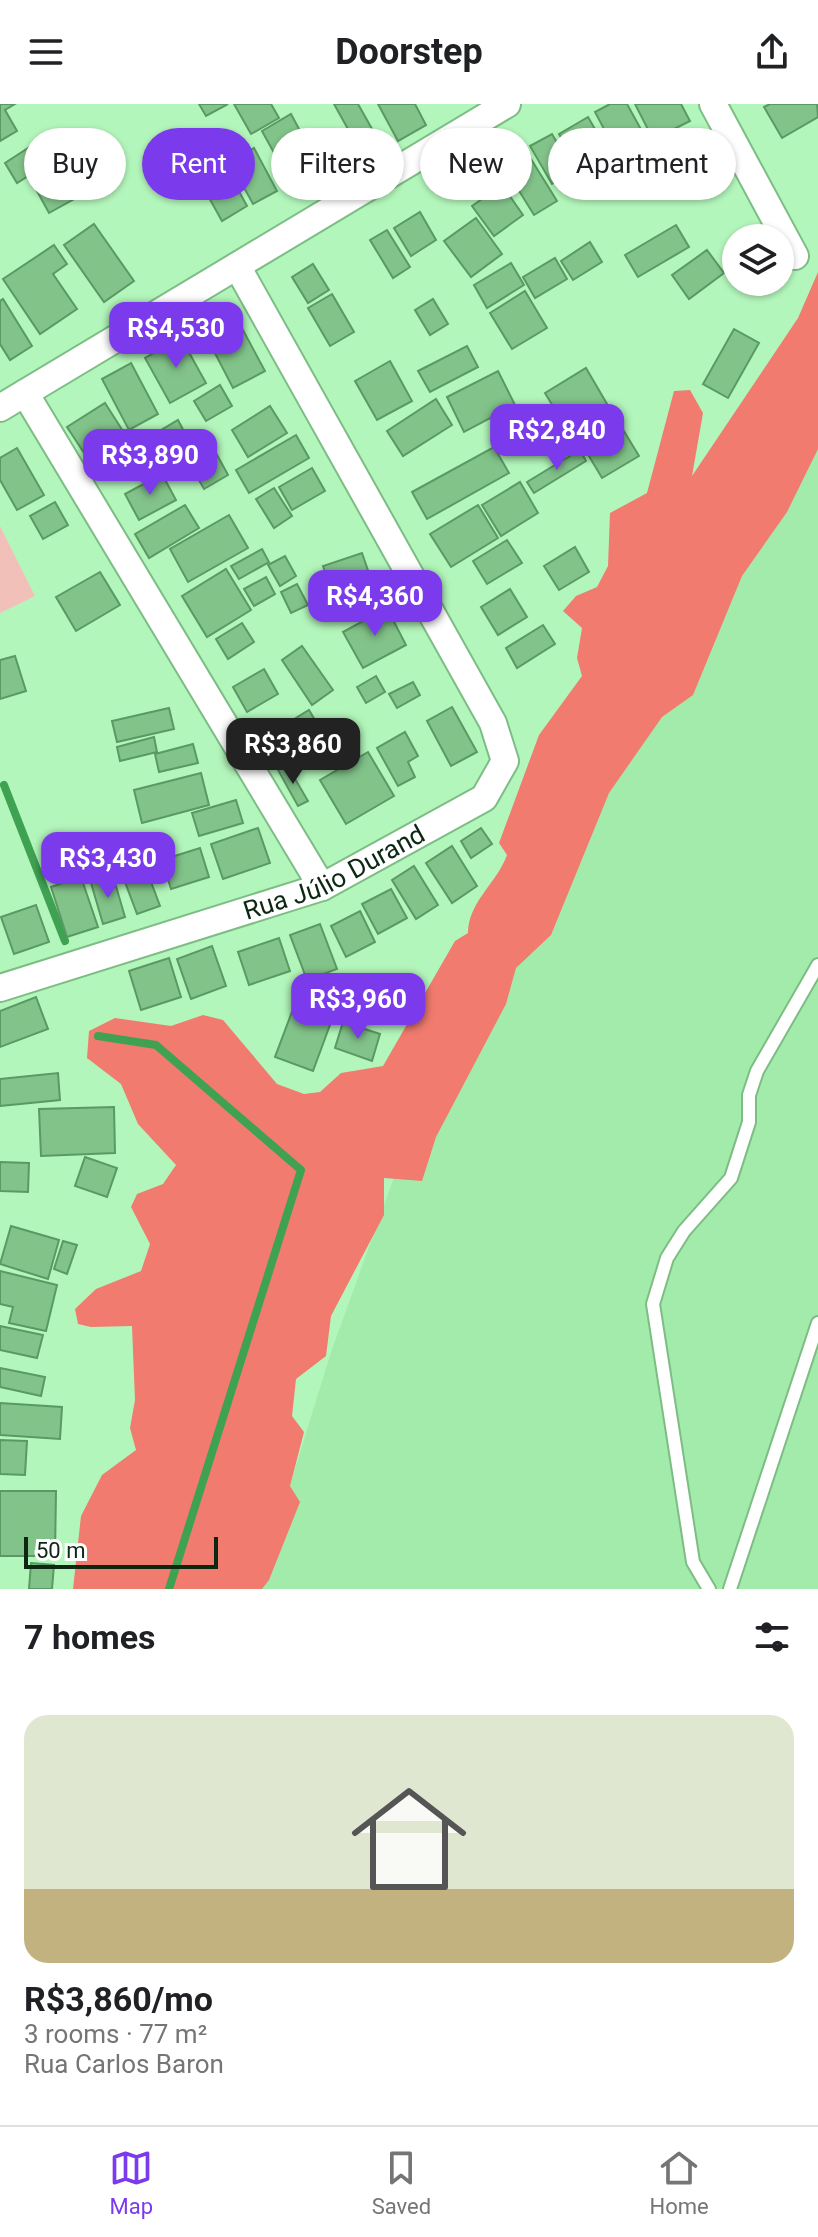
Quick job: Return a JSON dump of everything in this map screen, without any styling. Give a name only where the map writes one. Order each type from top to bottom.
[{"type":"street","points":[[0,408],[507,104]]},
{"type":"street","points":[[713,104],[795,256]]},
{"type":"street","name":"Rua Júlio Durand","points":[[0,988],[322,887],[484,798],[505,761],[493,723],[237,266]]},
{"type":"street","points":[[25,393],[322,887]]},
{"type":"lane","points":[[709,1589],[693,1562],[653,1304],[667,1258],[684,1231],[731,1178],[749,1122],[749,1095],[757,1071],[818,965]]},
{"type":"lane","points":[[730,1589],[818,1323]]},
{"type":"shaded area","points":[[818,272],[818,449],[787,512],[742,576],[693,695],[662,717],[609,793],[551,935],[516,968],[506,1004],[436,1137],[422,1181],[384,1178],[384,1215],[331,1316],[326,1356],[296,1379],[292,1416],[304,1432],[290,1486],[300,1502],[269,1580],[262,1589],[73,1589],[81,1516],[102,1475],[136,1450],[130,1428],[135,1400],[132,1326],[91,1327],[78,1324],[75,1309],[96,1289],[141,1271],[150,1244],[131,1207],[137,1194],[163,1184],[176,1165],[138,1124],[121,1084],[87,1058],[89,1031],[115,1018],[171,1026],[203,1015],[223,1020],[277,1084],[304,1094],[320,1092],[341,1073],[383,1066],[455,941],[468,933],[469,922],[478,902],[507,855],[499,843],[539,735],[582,676],[577,658],[582,628],[563,611],[576,596],[597,587],[608,566],[610,513],[647,493],[674,391],[690,390],[703,413],[692,476],[798,318]]},
{"type":"shaded area","points":[[818,407],[818,1589],[258,1589],[331,1352],[408,1139]]},
{"type":"shaded area","points":[[0,526],[35,596],[0,613]]},
{"type":"building","points":[[0,104],[15,104],[5,110],[17,131],[0,141]]},
{"type":"building","points":[[199,104],[228,104],[206,116]]},
{"type":"building","points":[[234,104],[271,104],[279,118],[255,132],[255,128],[248,128]]},
{"type":"building","points":[[334,104],[358,104],[372,128],[347,128]]},
{"type":"building","points":[[378,104],[415,104],[426,125],[404,138],[404,128],[391,128]]},
{"type":"building","points":[[610,104],[627,104],[640,128],[603,128],[595,112]]},
{"type":"building","points":[[635,104],[681,104],[690,121],[676,128],[647,128]]},
{"type":"building","points":[[770,104],[817,104],[818,117],[782,138],[764,107]]},
{"type":"building","points":[[291,114],[299,128],[271,128],[271,147],[262,131]]},
{"type":"building","points":[[588,117],[594,128],[569,128]]},
{"type":"building","points":[[548,136],[548,177],[532,149],[532,145]]},
{"type":"building","points":[[255,150],[271,180],[271,194],[253,204]]},
{"type":"building","points":[[24,151],[24,179],[17,183],[5,163]]},
{"type":"building","points":[[532,161],[548,186],[548,200],[557,201],[534,215],[525,200],[532,200]]},
{"type":"building","points":[[42,200],[72,200],[49,213]]},
{"type":"building","points":[[210,200],[244,200],[247,206],[222,221]]},
{"type":"building","points":[[481,200],[512,200],[523,215],[494,236],[472,206]]},
{"type":"building","points":[[420,212],[436,240],[411,256],[394,228]]},
{"type":"building","points":[[476,218],[502,254],[471,277],[444,241]]},
{"type":"building","points":[[94,224],[134,281],[104,302],[64,245]]},
{"type":"building","points":[[676,225],[689,247],[638,277],[625,255]]},
{"type":"building","points":[[387,230],[410,267],[393,278],[370,240]]},
{"type":"building","points":[[590,242],[602,262],[573,280],[561,261]]},
{"type":"building","points":[[54,245],[67,264],[53,274],[77,309],[40,334],[3,279]]},
{"type":"building","points":[[707,250],[722,270],[722,274],[689,299],[672,275]]},
{"type":"building","points":[[555,258],[567,279],[535,298],[523,277]]},
{"type":"building","points":[[511,263],[524,285],[487,308],[474,285]]},
{"type":"building","points":[[313,264],[329,290],[308,303],[292,277]]},
{"type":"building","points":[[525,291],[547,328],[512,349],[490,313]]},
{"type":"building","points":[[332,294],[354,332],[330,346],[308,308]]},
{"type":"building","points":[[3,299],[32,346],[10,360],[0,344],[0,301]]},
{"type":"building","points":[[433,299],[448,324],[430,335],[415,310]]},
{"type":"building","points":[[236,317],[265,371],[233,388],[205,334]]},
{"type":"building","points":[[734,329],[759,343],[728,398],[703,384]]},
{"type":"building","points":[[181,338],[206,383],[170,403],[145,358]]},
{"type":"building","points":[[467,346],[478,367],[430,392],[418,371]]},
{"type":"building","points":[[390,361],[412,401],[377,420],[355,381]]},
{"type":"building","points":[[131,363],[158,414],[129,430],[102,379]]},
{"type":"building","points":[[586,368],[607,404],[566,428],[545,393]]},
{"type":"building","points":[[498,371],[515,405],[464,432],[447,397]]},
{"type":"building","points":[[220,385],[232,406],[206,421],[194,401]]},
{"type":"building","points":[[436,399],[452,425],[403,456],[387,431]]},
{"type":"building","points":[[105,403],[137,453],[100,477],[67,427]]},
{"type":"building","points":[[270,406],[287,433],[248,457],[232,430]]},
{"type":"building","points":[[178,420],[186,435],[154,453],[146,439]]},
{"type":"building","points":[[619,423],[639,456],[602,478],[583,446]]},
{"type":"building","points":[[205,433],[228,475],[204,489],[180,447]]},
{"type":"building","points":[[296,435],[309,458],[249,493],[236,470]]},
{"type":"building","points":[[494,447],[509,473],[427,519],[412,492]]},
{"type":"building","points":[[17,448],[44,495],[17,510],[0,480],[0,458]]},
{"type":"building","points":[[580,450],[586,461],[534,493],[527,482]]},
{"type":"building","points":[[312,468],[325,491],[292,510],[279,487]]},
{"type":"building","points":[[162,474],[176,500],[139,520],[125,494]]},
{"type":"building","points":[[520,482],[538,513],[501,536],[482,505]]},
{"type":"building","points":[[274,488],[292,516],[274,528],[256,499]]},
{"type":"building","points":[[55,502],[68,525],[43,539],[30,516]]},
{"type":"building","points":[[185,505],[199,528],[149,558],[135,534]]},
{"type":"building","points":[[478,505],[498,538],[451,567],[430,534]]},
{"type":"building","points":[[229,515],[248,548],[188,582],[170,549]]},
{"type":"building","points":[[507,540],[522,563],[487,584],[473,561]]},
{"type":"building","points":[[575,547],[589,572],[559,590],[544,566]]},
{"type":"building","points":[[262,549],[269,562],[239,579],[231,566]]},
{"type":"building","points":[[362,553],[372,582],[334,596],[323,566]]},
{"type":"building","points":[[285,556],[296,576],[280,586],[268,565]]},
{"type":"building","points":[[226,569],[251,610],[207,637],[182,596]]},
{"type":"building","points":[[100,572],[120,605],[76,631],[56,597]]},
{"type":"building","points":[[266,577],[275,594],[254,606],[244,589]]},
{"type":"building","points":[[297,584],[308,605],[291,613],[281,592]]},
{"type":"building","points":[[510,589],[527,617],[498,635],[481,607]]},
{"type":"building","points":[[387,608],[406,645],[363,668],[343,632]]},
{"type":"building","points":[[242,623],[254,642],[228,659],[216,639]]},
{"type":"building","points":[[543,625],[555,644],[517,668],[506,648]]},
{"type":"building","points":[[302,646],[333,690],[312,705],[282,660]]},
{"type":"building","points":[[15,656],[26,691],[0,699],[0,660]]},
{"type":"building","points":[[264,669],[278,694],[247,712],[233,687]]},
{"type":"building","points":[[376,676],[385,692],[366,703],[357,687]]},
{"type":"building","points":[[413,682],[420,695],[397,708],[389,694]]},
{"type":"building","points":[[452,707],[477,752],[451,766],[427,721]]},
{"type":"building","points":[[169,708],[174,729],[117,742],[112,721]]},
{"type":"building","points":[[309,710],[322,732],[290,751],[278,729]]},
{"type":"building","points":[[345,720],[357,743],[335,755],[323,732]]},
{"type":"building","points":[[405,732],[418,756],[408,762],[415,777],[398,786],[377,748]]},
{"type":"building","points":[[154,737],[157,752],[120,761],[117,747]]},
{"type":"building","points":[[193,744],[198,763],[159,772],[155,754]]},
{"type":"building","points":[[368,752],[394,796],[346,824],[320,780]]},
{"type":"building","points":[[287,765],[308,801],[298,806],[278,770]]},
{"type":"building","points":[[201,773],[209,805],[142,823],[134,790]]},
{"type":"building","points":[[236,800],[243,823],[199,836],[192,813]]},
{"type":"building","points":[[258,828],[270,863],[223,879],[211,844]]},
{"type":"building","points":[[481,828],[492,844],[471,858],[461,841]]},
{"type":"building","points":[[452,846],[477,886],[452,903],[426,863]]},
{"type":"building","points":[[200,848],[209,877],[171,889],[162,860]]},
{"type":"building","points":[[104,852],[109,873],[86,880],[80,859]]},
{"type":"building","points":[[414,866],[438,905],[416,919],[392,880]]},
{"type":"building","points":[[148,874],[160,906],[137,914],[125,882]]},
{"type":"building","points":[[113,876],[125,917],[103,924],[91,883]]},
{"type":"building","points":[[81,877],[98,927],[67,937],[51,887]]},
{"type":"building","points":[[391,889],[407,918],[378,934],[362,904]]},
{"type":"building","points":[[36,905],[49,942],[14,954],[1,917]]},
{"type":"building","points":[[360,911],[375,942],[346,957],[331,926]]},
{"type":"building","points":[[320,924],[337,969],[307,980],[290,935]]},
{"type":"building","points":[[279,938],[290,971],[249,985],[238,952]]},
{"type":"building","points":[[212,946],[226,986],[191,999],[177,959]]},
{"type":"building","points":[[169,958],[181,997],[141,1010],[129,971]]},
{"type":"building","points":[[36,997],[48,1029],[0,1047],[0,1011]]},
{"type":"building","points":[[296,1001],[334,1014],[313,1071],[275,1057]]},
{"type":"building","points":[[343,1022],[380,1034],[372,1061],[335,1048]]},
{"type":"building","points":[[58,1073],[60,1100],[0,1106],[0,1079]]},
{"type":"building","points":[[114,1107],[115,1153],[41,1156],[39,1109]]},
{"type":"building","points":[[85,1157],[117,1168],[107,1197],[75,1186]]},
{"type":"building","points":[[0,1162],[29,1163],[28,1192],[0,1191]]},
{"type":"building","points":[[11,1226],[59,1240],[48,1279],[0,1264]]},
{"type":"building","points":[[63,1241],[77,1245],[67,1274],[54,1269]]},
{"type":"building","points":[[0,1271],[57,1285],[46,1331],[9,1323],[13,1307],[0,1304]]},
{"type":"building","points":[[0,1326],[43,1335],[37,1358],[0,1350]]},
{"type":"building","points":[[0,1368],[45,1377],[41,1396],[0,1387]]},
{"type":"building","points":[[0,1403],[62,1407],[60,1439],[0,1435]]},
{"type":"building","points":[[0,1440],[27,1441],[25,1475],[0,1474]]},
{"type":"building","points":[[0,1491],[56,1491],[55,1556],[0,1556]]},
{"type":"building","points":[[31,1563],[54,1565],[52,1589],[29,1589]]},
{"type":"waterway","points":[[4,785],[65,941]]},
{"type":"waterway","points":[[98,1036],[156,1045],[301,1170],[169,1589]]}]
